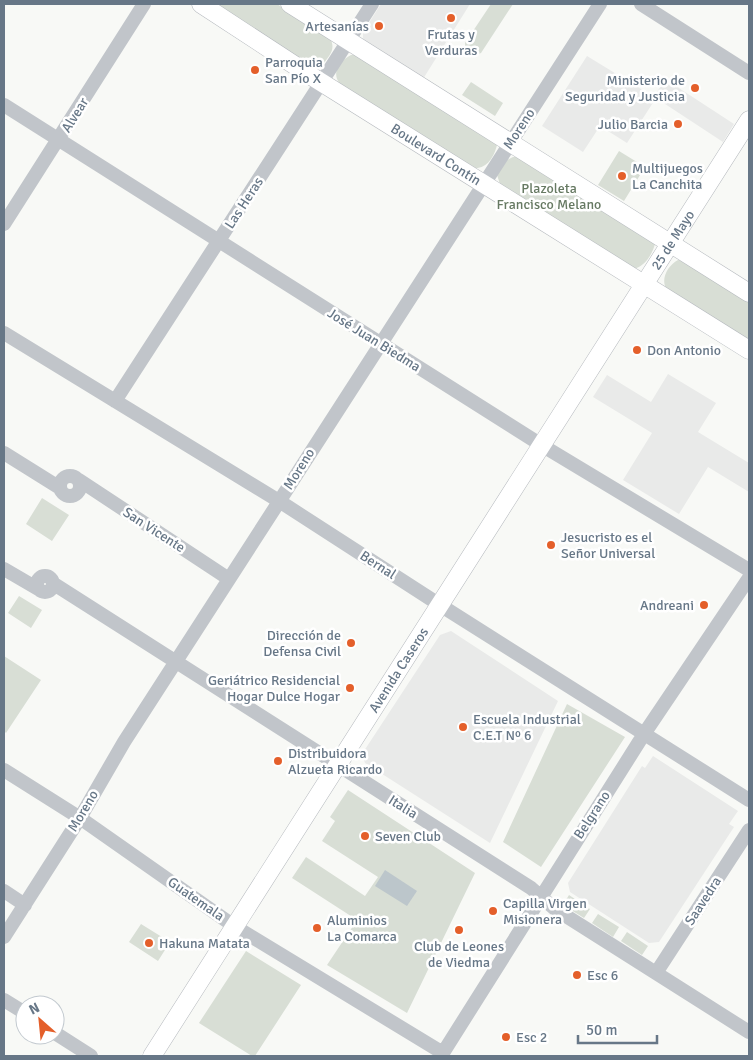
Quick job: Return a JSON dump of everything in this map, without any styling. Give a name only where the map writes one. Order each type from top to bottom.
[{"type":"main road","name":"Boulevard Contín","points":[[201,4],[321,82],[749,350]]},
{"type":"main road","points":[[290,4],[749,293]]},
{"type":"main road","name":"25 de Mayo","points":[[645,286],[749,120]]},
{"type":"main road","name":"Avenida Caseros","points":[[152,1056],[645,286]]},
{"type":"street","name":"Alvear","points":[[4,224],[144,4]]},
{"type":"street","name":"Las Heras","points":[[115,401],[372,4]]},
{"type":"street","name":"Moreno","points":[[4,937],[80,818],[124,742],[600,4]]},
{"type":"street","points":[[641,4],[749,73]]},
{"type":"street","name":"José Juan Biedma","points":[[4,105],[379,344],[543,446],[749,570]]},
{"type":"street","name":"Bernal","points":[[4,332],[279,501],[749,800]]},
{"type":"street","name":"San Vicente","points":[[4,453],[60,488],[65,495],[75,495],[80,490],[79,480],[229,579]]},
{"type":"street","name":"Italia","points":[[4,569],[40,590],[37,583],[41,577],[49,576],[54,584],[531,888],[555,909],[749,1032]]},
{"type":"street","name":"Belgrano","points":[[442,1055],[540,896],[644,734],[749,578]]},
{"type":"street","name":"Guatemala","points":[[4,770],[80,818],[234,926],[442,1055]]},
{"type":"street","name":"Saavedra","points":[[656,973],[749,830]]},
{"type":"street","points":[[4,891],[25,905]]},
{"type":"street","points":[[4,1000],[15,1007]]},
{"type":"street","points":[[65,1039],[91,1056]]},
{"type":"shaded area","points":[[381,4],[470,4],[423,79],[363,39],[363,32]]},
{"type":"shaded area","points":[[587,56],[654,97],[665,79],[734,124],[723,142],[656,98],[627,143],[600,126],[583,152],[542,126]]},
{"type":"shaded area","points":[[668,374],[716,403],[698,432],[749,463],[749,492],[708,467],[679,514],[623,480],[652,433],[593,397],[607,375],[651,402]]},
{"type":"shaded area","name":"Escuela Industrial C.E.T Nº 6","points":[[451,631],[558,701],[490,843],[365,763],[362,754],[440,635]]},
{"type":"shaded area","points":[[653,756],[738,811],[729,824],[734,827],[659,942],[649,943],[570,892],[568,883],[642,766],[645,768]]},
{"type":"shaded area","points":[[385,870],[417,891],[407,906],[375,886]]},
{"type":"green space","points":[[214,4],[277,4],[330,38],[332,42],[331,52],[323,64],[311,67]]},
{"type":"green space","points":[[491,4],[513,4],[481,53],[471,57],[466,54],[465,43]]},
{"type":"green space","points":[[351,55],[358,55],[494,140],[497,145],[489,161],[483,167],[474,168],[340,84],[337,80],[336,72],[340,64]]},
{"type":"green space","points":[[471,82],[503,103],[495,116],[462,95]]},
{"type":"green space","name":"Multijuegos La Canchita","points":[[619,151],[645,167],[624,201],[598,185]]},
{"type":"green space","name":"Plazoleta Francisco Melano","points":[[513,157],[520,157],[655,244],[647,260],[640,266],[632,269],[501,187],[497,175],[507,160]]},
{"type":"green space","points":[[678,260],[685,261],[749,302],[749,342],[667,290],[664,282],[666,274],[668,269]]},
{"type":"green space","points":[[42,498],[69,515],[52,541],[26,524]]},
{"type":"green space","points":[[19,596],[42,610],[31,628],[8,613]]},
{"type":"green space","points":[[4,656],[41,680],[6,733],[4,731]]},
{"type":"green space","points":[[567,704],[625,737],[541,867],[503,842]]},
{"type":"green space","points":[[348,790],[475,873],[407,1013],[327,965],[357,920],[292,878],[306,857],[365,896],[378,877],[322,841],[335,821],[330,817]]},
{"type":"green space","points":[[569,895],[590,909],[584,918],[563,905]]},
{"type":"green space","points":[[598,914],[619,927],[613,937],[592,923]]},
{"type":"green space","name":"Hakuna Matata","points":[[141,924],[170,942],[158,961],[129,942]]},
{"type":"green space","points":[[627,932],[648,946],[642,955],[621,941]]},
{"type":"green space","points":[[246,951],[301,985],[255,1056],[252,1056],[199,1023]]},
{"type":"place","name":"Frutas y Verduras","points":[[451,18]]},
{"type":"place","name":"Artesanías","points":[[379,26]]},
{"type":"place","name":"Parroquia San Pío X","points":[[255,70]]},
{"type":"place","name":"Ministerio de Seguridad y Justicia","points":[[695,88]]},
{"type":"place","name":"Julio Barcia","points":[[678,124]]},
{"type":"place","name":"Multijuegos La Canchita","points":[[622,176]]},
{"type":"place","name":"Don Antonio","points":[[637,350]]},
{"type":"place","name":"Jesucristo es el Señor Universal","points":[[551,545]]},
{"type":"place","name":"Andreani","points":[[704,605]]},
{"type":"place","name":"Dirección de Defensa Civil","points":[[351,643]]},
{"type":"place","name":"Geriátrico Residencial Hogar Dulce Hogar","points":[[350,688]]},
{"type":"place","name":"Escuela Industrial C.E.T Nº 6","points":[[463,727]]},
{"type":"place","name":"Distribuidora Alzueta Ricardo","points":[[278,761]]},
{"type":"place","name":"Seven Club","points":[[365,836]]},
{"type":"place","name":"Capilla Virgen Misionera","points":[[493,911]]},
{"type":"place","name":"Aluminios La Comarca","points":[[317,928]]},
{"type":"place","name":"Club de Leones de Viedma","points":[[459,930]]},
{"type":"place","name":"Hakuna Matata","points":[[149,943]]},
{"type":"place","name":"Esc 6","points":[[577,975]]},
{"type":"place","name":"Esc 2","points":[[506,1037]]}]
